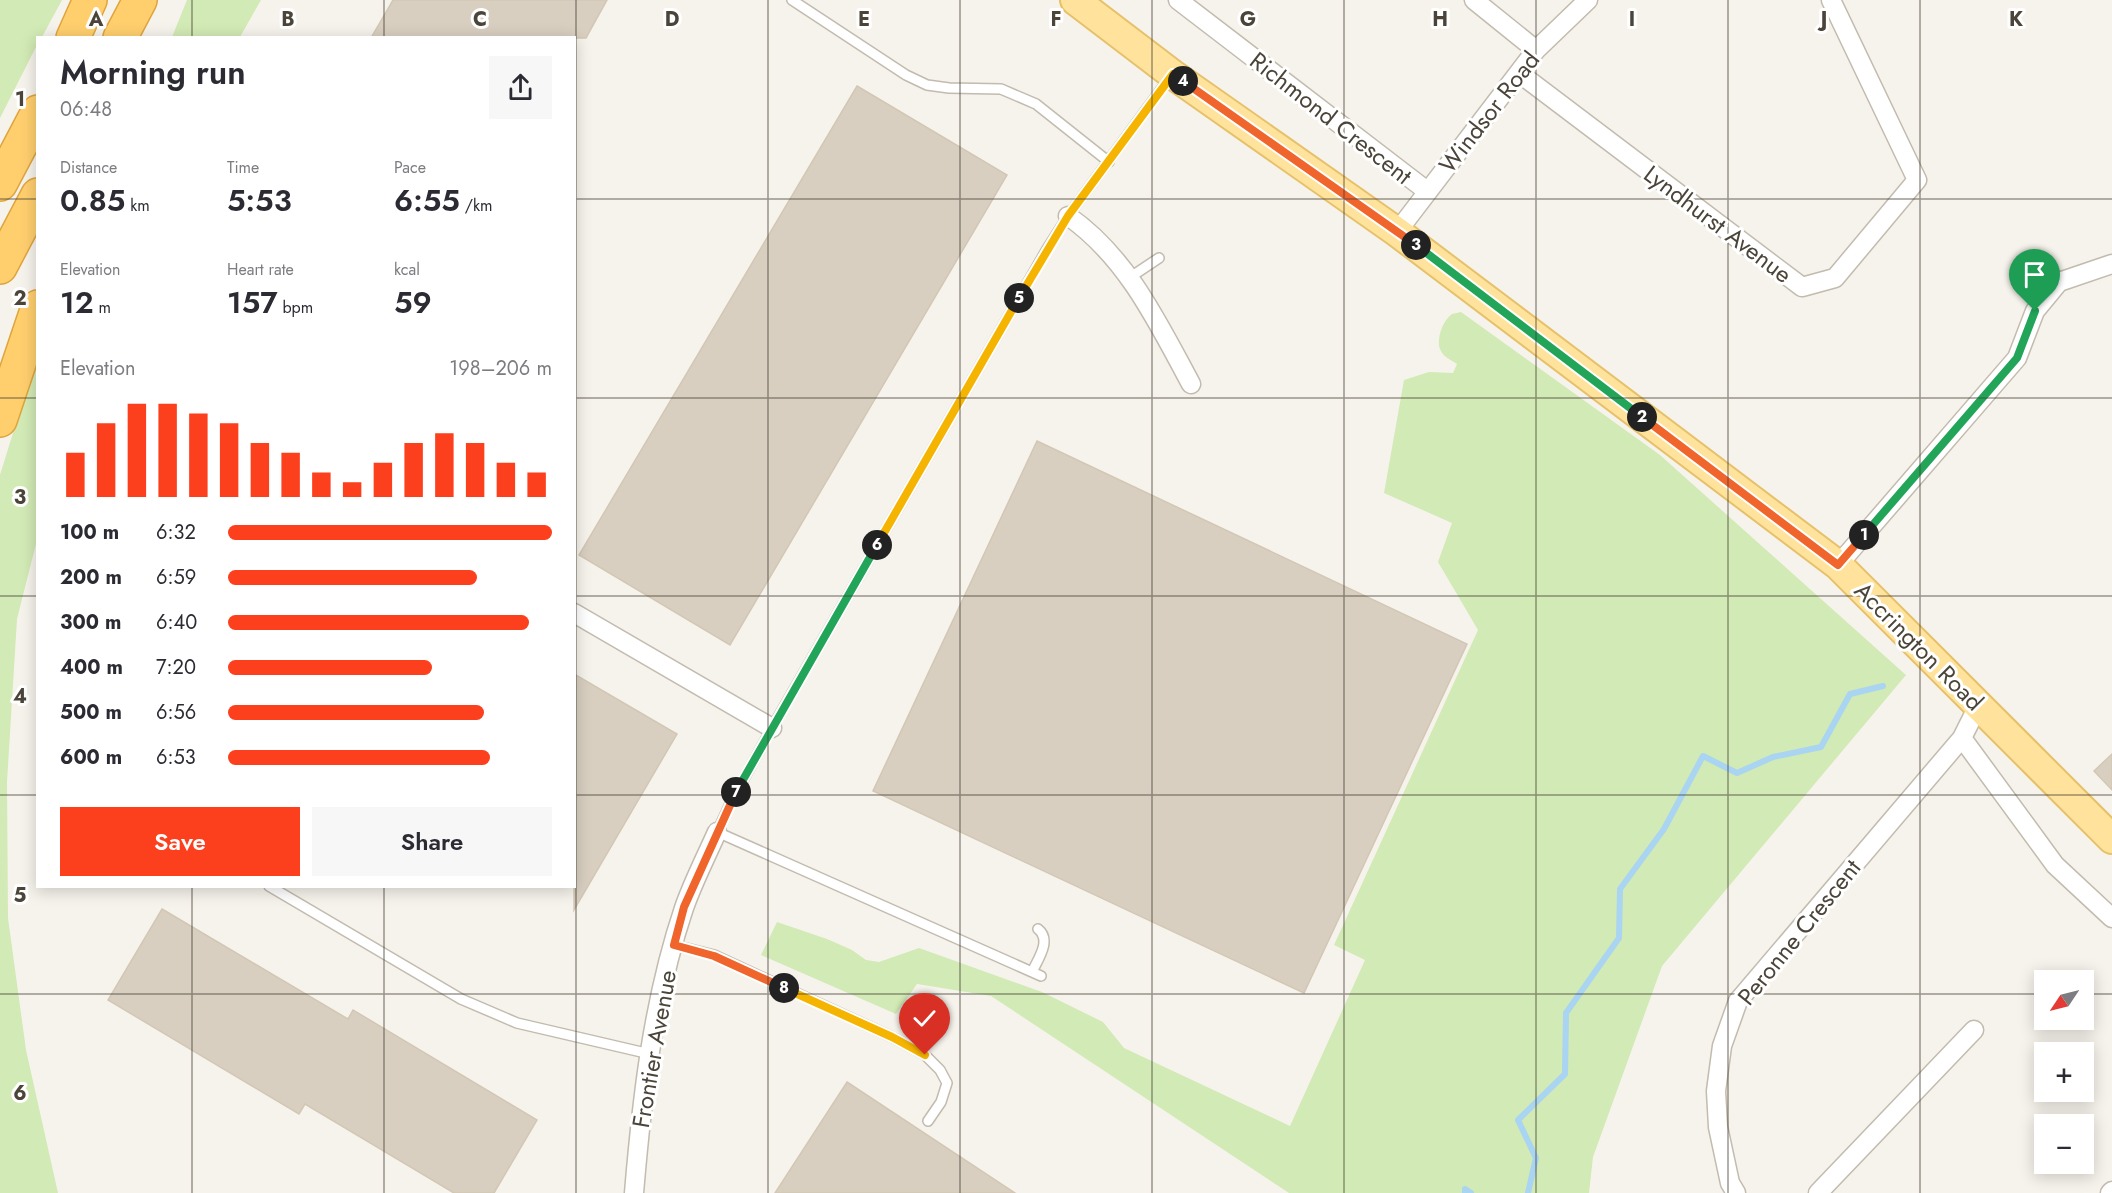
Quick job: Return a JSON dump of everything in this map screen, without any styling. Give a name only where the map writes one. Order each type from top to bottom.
[{"type":"highway","points":[[74,36],[90,0]]},
{"type":"highway","points":[[121,36],[140,0]]},
{"type":"highway","points":[[147,36],[161,0]]},
{"type":"highway","points":[[0,184],[36,116]]},
{"type":"highway","points":[[0,267],[36,199]]},
{"type":"highway","points":[[0,420],[36,313]]},
{"type":"main road","name":"Accrington Road","points":[[1075,0],[1173,74],[1397,232],[1838,565],[2112,839]]},
{"type":"street","name":"Richmond Crescent","points":[[1178,0],[1427,191]]},
{"type":"street","points":[[1474,0],[1536,50]]},
{"type":"street","name":"Windsor Road","points":[[1397,232],[1536,50],[1588,0]]},
{"type":"street","name":"Lyndhurst Avenue","points":[[1519,73],[1802,287],[1835,278],[1917,180],[1831,0]]},
{"type":"street","points":[[1068,216],[1104,247],[1130,278],[1145,300],[1191,384]]},
{"type":"street","points":[[1838,565],[2017,358],[2035,311],[2059,282],[2112,264]]},
{"type":"street","points":[[576,614],[772,728]]},
{"type":"street","name":"Peronne Crescent","points":[[1736,1193],[1730,1183],[1718,1128],[1716,1091],[1722,1046],[1738,1001],[1962,738],[1979,704]]},
{"type":"street","name":"Accrington Road","points":[[1962,738],[2055,865],[2112,918]]},
{"type":"street","name":"Frontier Avenue","points":[[634,1193],[643,1089],[660,997],[684,907],[717,832]]},
{"type":"street","points":[[1818,1193],[1974,1030]]},
{"type":"lane","points":[[792,0],[906,75],[927,85],[949,88],[1001,89],[1036,104],[1109,162]]},
{"type":"lane","points":[[1038,929],[1045,941],[1037,974],[717,832],[730,802],[1047,249],[1068,216],[1173,74]]},
{"type":"lane","points":[[1130,278],[1159,258]]},
{"type":"lane","points":[[272,888],[461,999],[517,1023],[650,1054]]},
{"type":"lane","points":[[674,945],[714,956],[892,1037],[925,1055],[940,1070],[947,1083],[941,1102],[928,1121]]},
{"type":"green space","points":[[0,0],[62,0],[43,36],[36,36],[36,47],[0,118]]},
{"type":"green space","points":[[187,0],[261,0],[241,36],[172,36]]},
{"type":"green space","points":[[1461,312],[1660,455],[1906,675],[1662,966],[1593,1157],[1589,1193],[1289,1193],[991,996],[917,984],[896,1014],[761,955],[777,922],[827,939],[852,950],[866,960],[879,962],[919,948],[1042,992],[1103,1022],[1124,1048],[1290,1126],[1365,960],[1334,945],[1478,630],[1438,562],[1452,523],[1384,493],[1404,380],[1429,372],[1453,373],[1457,364],[1443,354],[1439,340],[1446,321],[1452,314]]},
{"type":"green space","points":[[36,358],[36,544],[17,619],[7,782],[8,918],[26,1050],[58,1193],[0,1193],[0,475]]},
{"type":"building","points":[[393,0],[607,0],[586,38],[576,38],[576,36],[372,36]]},
{"type":"building","points":[[857,86],[1007,175],[730,645],[579,555]]},
{"type":"building","points":[[1037,441],[1467,644],[1304,993],[873,791]]},
{"type":"building","points":[[576,675],[677,734],[574,910],[574,888],[576,888]]},
{"type":"building","points":[[2112,754],[2112,790],[2094,771]]},
{"type":"building","points":[[162,909],[348,1019],[353,1010],[537,1120],[494,1193],[454,1193],[305,1104],[299,1114],[108,1000]]},
{"type":"building","points":[[847,1082],[1015,1193],[775,1193]]},
{"type":"waterway","points":[[1528,1193],[1536,1158],[1518,1120],[1565,1074],[1566,1013],[1619,938],[1620,889],[1664,829],[1703,756],[1737,773],[1773,757],[1821,747],[1850,694],[1883,686]]},
{"type":"waterway","points":[[1465,1193],[1465,1189],[1471,1193]]},
{"type":"route","points":[[925,1055],[892,1037],[714,956],[674,945],[684,907],[730,802],[1047,249],[1068,216],[1173,74],[1397,232],[1838,565],[2017,358],[2035,311]]}]
